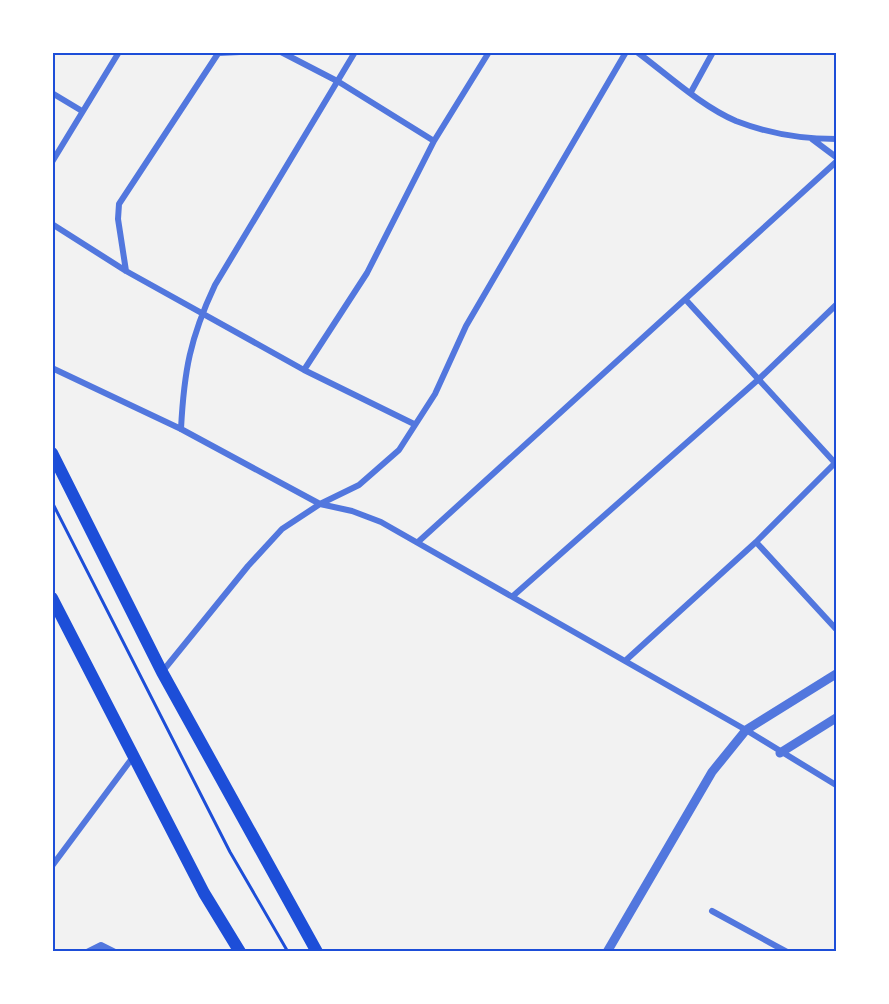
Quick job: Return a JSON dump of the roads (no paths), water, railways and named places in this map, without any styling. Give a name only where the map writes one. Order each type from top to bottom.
[{"type":"main road","points":[[52,453],[162,672],[317,951]]},
{"type":"main road","points":[[52,598],[204,893],[240,951]]},
{"type":"street","points":[[52,162],[119,52]]},
{"type":"street","points":[[126,271],[119,204],[219,53],[240,52]]},
{"type":"street","points":[[281,52],[339,82],[434,141]]},
{"type":"street","points":[[181,429],[184,374],[202,312],[215,285],[355,52]]},
{"type":"street","points":[[304,370],[367,273],[434,141],[489,52]]},
{"type":"street","points":[[162,672],[248,566],[282,529],[320,504],[359,485],[399,450],[435,394],[466,326],[626,52]]},
{"type":"street","points":[[637,52],[691,92],[736,121],[812,139],[837,139]]},
{"type":"street","points":[[691,92],[713,52]]},
{"type":"street","points":[[52,93],[82,111]]},
{"type":"street","points":[[812,139],[837,157]]},
{"type":"street","points":[[418,542],[837,162]]},
{"type":"street","points":[[53,225],[126,271],[304,370],[414,424]]},
{"type":"street","points":[[625,661],[756,542],[836,463],[686,300]]},
{"type":"street","points":[[513,596],[760,378],[837,305]]},
{"type":"street","points":[[52,368],[181,429],[320,504],[352,511],[381,522],[746,730],[780,753],[837,785]]},
{"type":"street","points":[[756,542],[837,629]]},
{"type":"street","points":[[607,951],[712,772],[746,730],[837,674]]},
{"type":"street","points":[[780,753],[837,718]]},
{"type":"street","points":[[52,866],[133,757]]},
{"type":"street","points":[[712,911],[787,951]]},
{"type":"street","points":[[87,951],[101,945],[114,951]]}]
